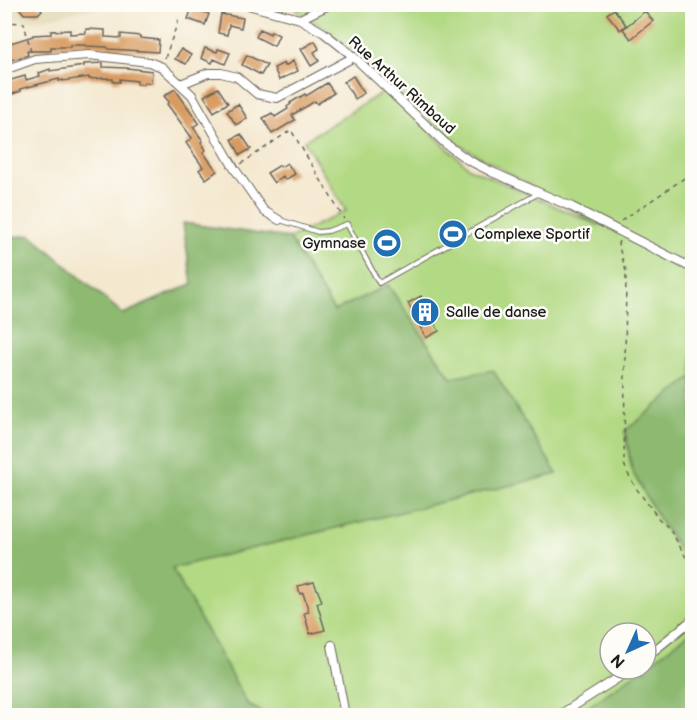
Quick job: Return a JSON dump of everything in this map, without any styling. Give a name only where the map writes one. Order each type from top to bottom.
[{"type":"street","name":"Rue Arthur Rimbaud","points":[[244,4],[300,19],[324,33],[354,57],[446,144],[468,160],[613,227],[693,268]]},
{"type":"street","points":[[300,19],[331,4]]},
{"type":"street","points":[[4,70],[35,59],[89,56],[149,62],[162,67],[192,95],[234,168],[264,211],[279,220]]},
{"type":"street","points":[[181,84],[208,73],[221,73],[237,77],[257,94],[277,98],[354,57]]},
{"type":"street","points":[[658,648],[693,620]]},
{"type":"street","points":[[332,645],[345,716]]},
{"type":"street","points":[[558,716],[613,681]]},
{"type":"lane","points":[[279,220],[318,232],[347,224],[379,283],[540,193]]},
{"type":"path","points":[[162,67],[180,16]]},
{"type":"path","points":[[4,22],[24,22],[30,50]]},
{"type":"path","points":[[234,168],[291,130],[347,224]]},
{"type":"path","points":[[613,227],[693,173]]},
{"type":"path","points":[[622,232],[618,244],[626,271],[624,464],[636,488],[659,519],[670,529],[693,568]]},
{"type":"shaded area","points":[[112,4],[31,21],[5,20],[4,5]]},
{"type":"green space","points":[[315,4],[692,5],[692,377],[625,431],[632,471],[659,519],[692,569],[692,631],[658,657],[658,621],[598,621],[598,681],[625,681],[577,715],[268,715],[248,705],[171,568],[557,473],[451,378],[388,285],[334,311],[289,238],[346,211],[304,141],[386,90],[469,168],[600,226],[456,143],[326,29],[296,10]]},
{"type":"green space","points":[[183,223],[289,238],[334,311],[388,285],[451,378],[493,370],[557,474],[172,568],[248,705],[268,715],[5,715],[5,238],[31,235],[123,314],[192,284]]},
{"type":"green space","points":[[692,377],[692,569],[659,519],[632,471],[625,431]]},
{"type":"green space","points":[[692,631],[692,715],[577,715],[625,681],[658,681],[658,657]]},
{"type":"building","points":[[16,4],[37,4],[42,10],[38,14],[24,14]]},
{"type":"building","points":[[192,8],[209,14],[205,25],[188,19]]},
{"type":"building","points":[[614,9],[626,25],[620,30],[607,14]]},
{"type":"building","points":[[645,11],[653,21],[631,39],[623,29]]},
{"type":"building","points":[[221,14],[243,18],[241,28],[229,25],[227,35],[218,33]]},
{"type":"building","points":[[86,29],[105,30],[105,37],[121,38],[121,34],[159,40],[158,52],[70,45],[70,47],[51,47],[51,51],[27,51],[28,55],[4,62],[4,45],[33,35],[51,34],[51,31],[70,30],[70,34],[86,33]]},
{"type":"building","points":[[260,29],[279,35],[274,46],[256,37]]},
{"type":"building","points":[[315,41],[319,49],[314,52],[319,61],[311,66],[301,49]]},
{"type":"building","points":[[205,48],[230,53],[225,64],[214,59],[212,63],[201,58]]},
{"type":"building","points":[[181,49],[191,55],[186,64],[175,59]]},
{"type":"building","points":[[247,55],[267,65],[261,75],[242,65]]},
{"type":"building","points":[[293,61],[298,71],[279,80],[274,68],[284,63],[285,66]]},
{"type":"building","points":[[103,63],[103,67],[152,71],[151,83],[137,84],[137,81],[120,79],[120,82],[113,82],[113,79],[89,79],[89,77],[63,81],[59,79],[20,89],[21,91],[4,97],[4,82],[25,76],[26,80],[40,76],[39,73],[50,69],[50,71],[84,66],[84,64]]},
{"type":"building","points":[[353,76],[364,93],[355,99],[344,82]]},
{"type":"building","points":[[327,83],[334,93],[317,104],[315,101],[292,115],[295,120],[272,134],[263,118],[272,113],[275,117],[288,109],[290,103]]},
{"type":"building","points":[[218,88],[228,103],[214,112],[204,96]]},
{"type":"building","points":[[175,89],[199,123],[193,127],[203,141],[201,142],[206,150],[203,152],[217,171],[206,179],[199,170],[203,167],[186,143],[192,138],[167,104],[169,102],[164,96]]},
{"type":"building","points":[[238,104],[247,118],[236,125],[227,111]]},
{"type":"building","points":[[241,134],[251,149],[240,155],[232,139]]},
{"type":"building","points":[[287,163],[295,174],[285,180],[283,176],[274,183],[267,173]]},
{"type":"building","name":"Salle de danse","points":[[421,296],[425,305],[431,302],[440,318],[434,322],[439,331],[426,338],[408,303]]},
{"type":"building","points":[[314,582],[322,601],[317,603],[325,630],[310,634],[304,613],[309,612],[303,593],[300,594],[298,586]]},
{"type":"place","name":"Complexe Sportif","points":[[453,234]]},
{"type":"place","name":"Gymnase","points":[[387,243]]},
{"type":"place","name":"Salle de danse","points":[[425,312]]}]
